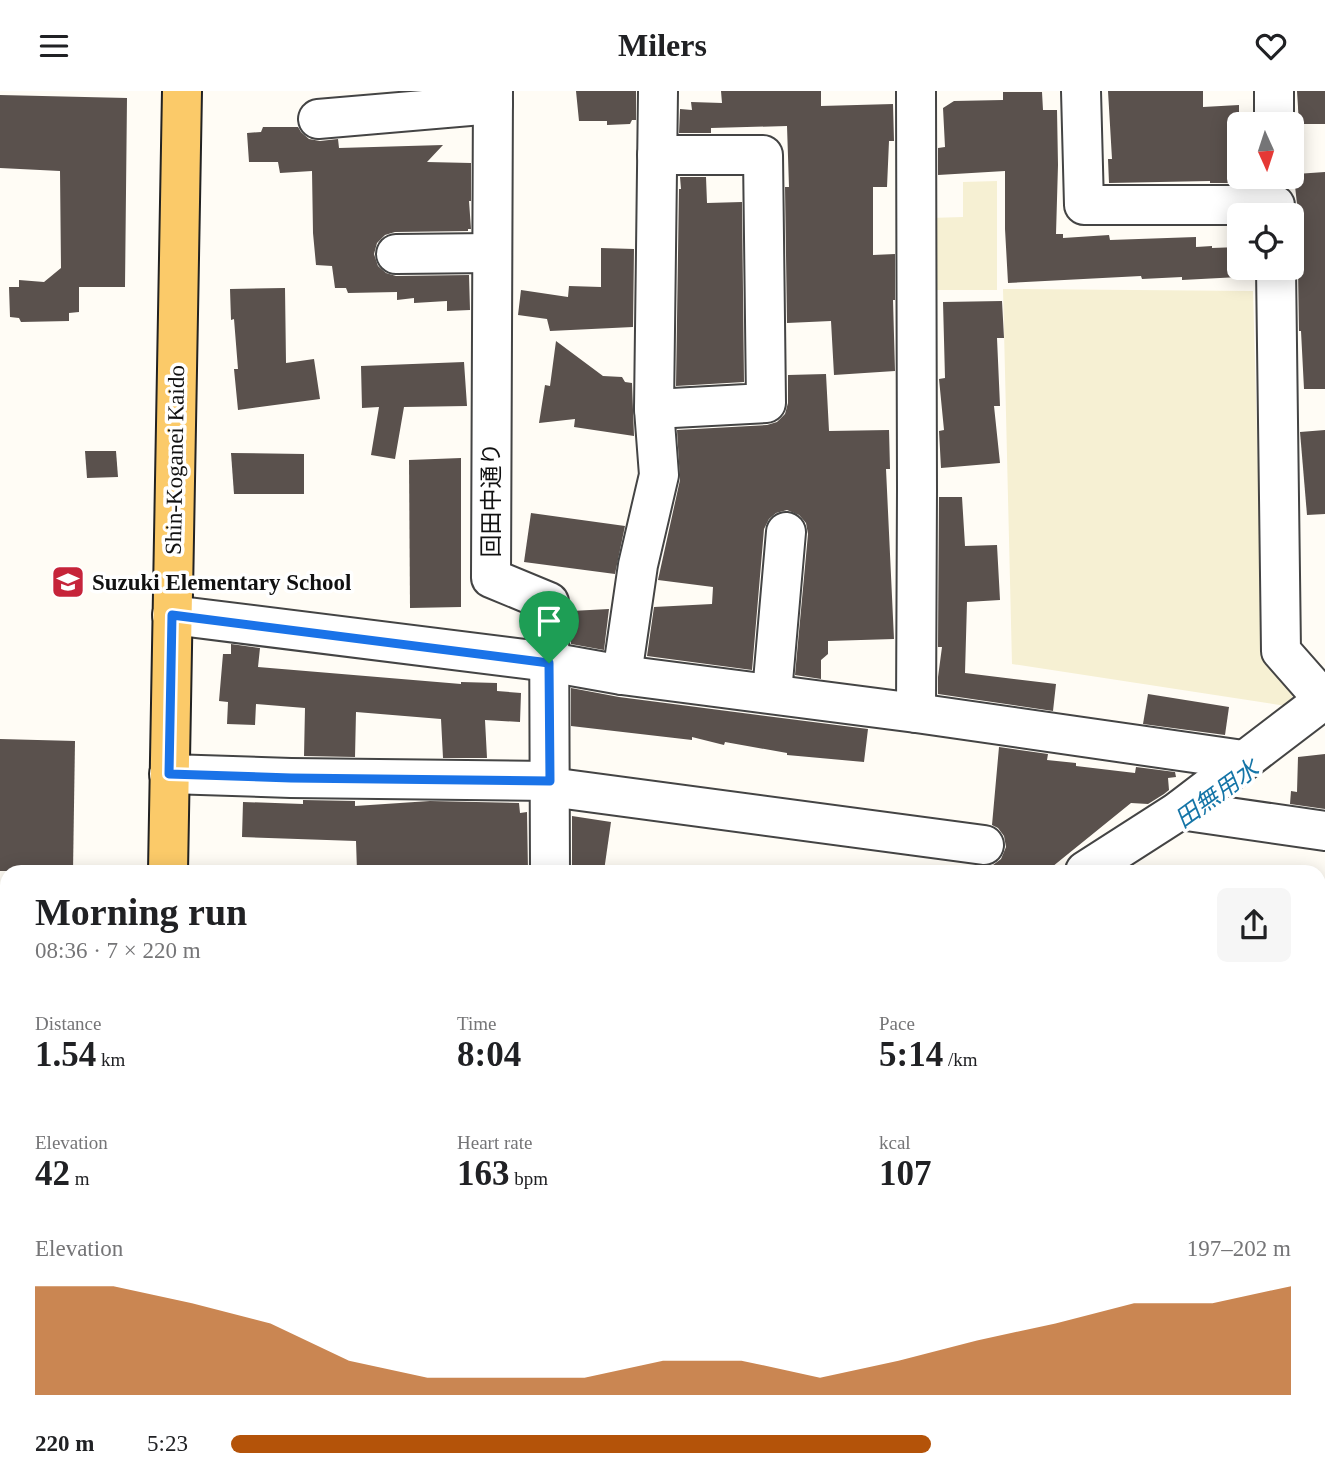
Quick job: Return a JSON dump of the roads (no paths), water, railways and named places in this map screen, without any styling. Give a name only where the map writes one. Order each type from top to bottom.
[{"type":"main road","name":"Shin-Koganei Kaido","points":[[168,865],[181,91]]},
{"type":"street","points":[[622,674],[638,565],[659,475],[654,409],[658,91]]},
{"type":"street","points":[[916,91],[916,713]]},
{"type":"street","points":[[1081,91],[1084,205],[1275,199]]},
{"type":"street","points":[[1274,91],[1274,112]]},
{"type":"street","points":[[317,119],[493,98]]},
{"type":"street","name":"回田中通り","points":[[493,98],[491,578],[549,602],[550,865]]},
{"type":"street","points":[[654,409],[766,403],[763,155],[657,155]]},
{"type":"street","points":[[396,254],[492,253]]},
{"type":"street","points":[[1095,865],[1188,811],[1243,760],[1324,699],[1281,651],[1276,280]]},
{"type":"street","points":[[772,693],[786,532]]},
{"type":"street","points":[[172,615],[772,693],[1243,760]]},
{"type":"street","points":[[169,774],[550,784],[984,845]]},
{"type":"street","points":[[1188,811],[1325,831]]},
{"type":"street","points":[[0,1245],[0,1272]]},
{"type":"place","name":"Suzuki Elementary School","points":[[68,582]]},
{"type":"water label","name":"田無用水","points":[[1217,794]]}]
